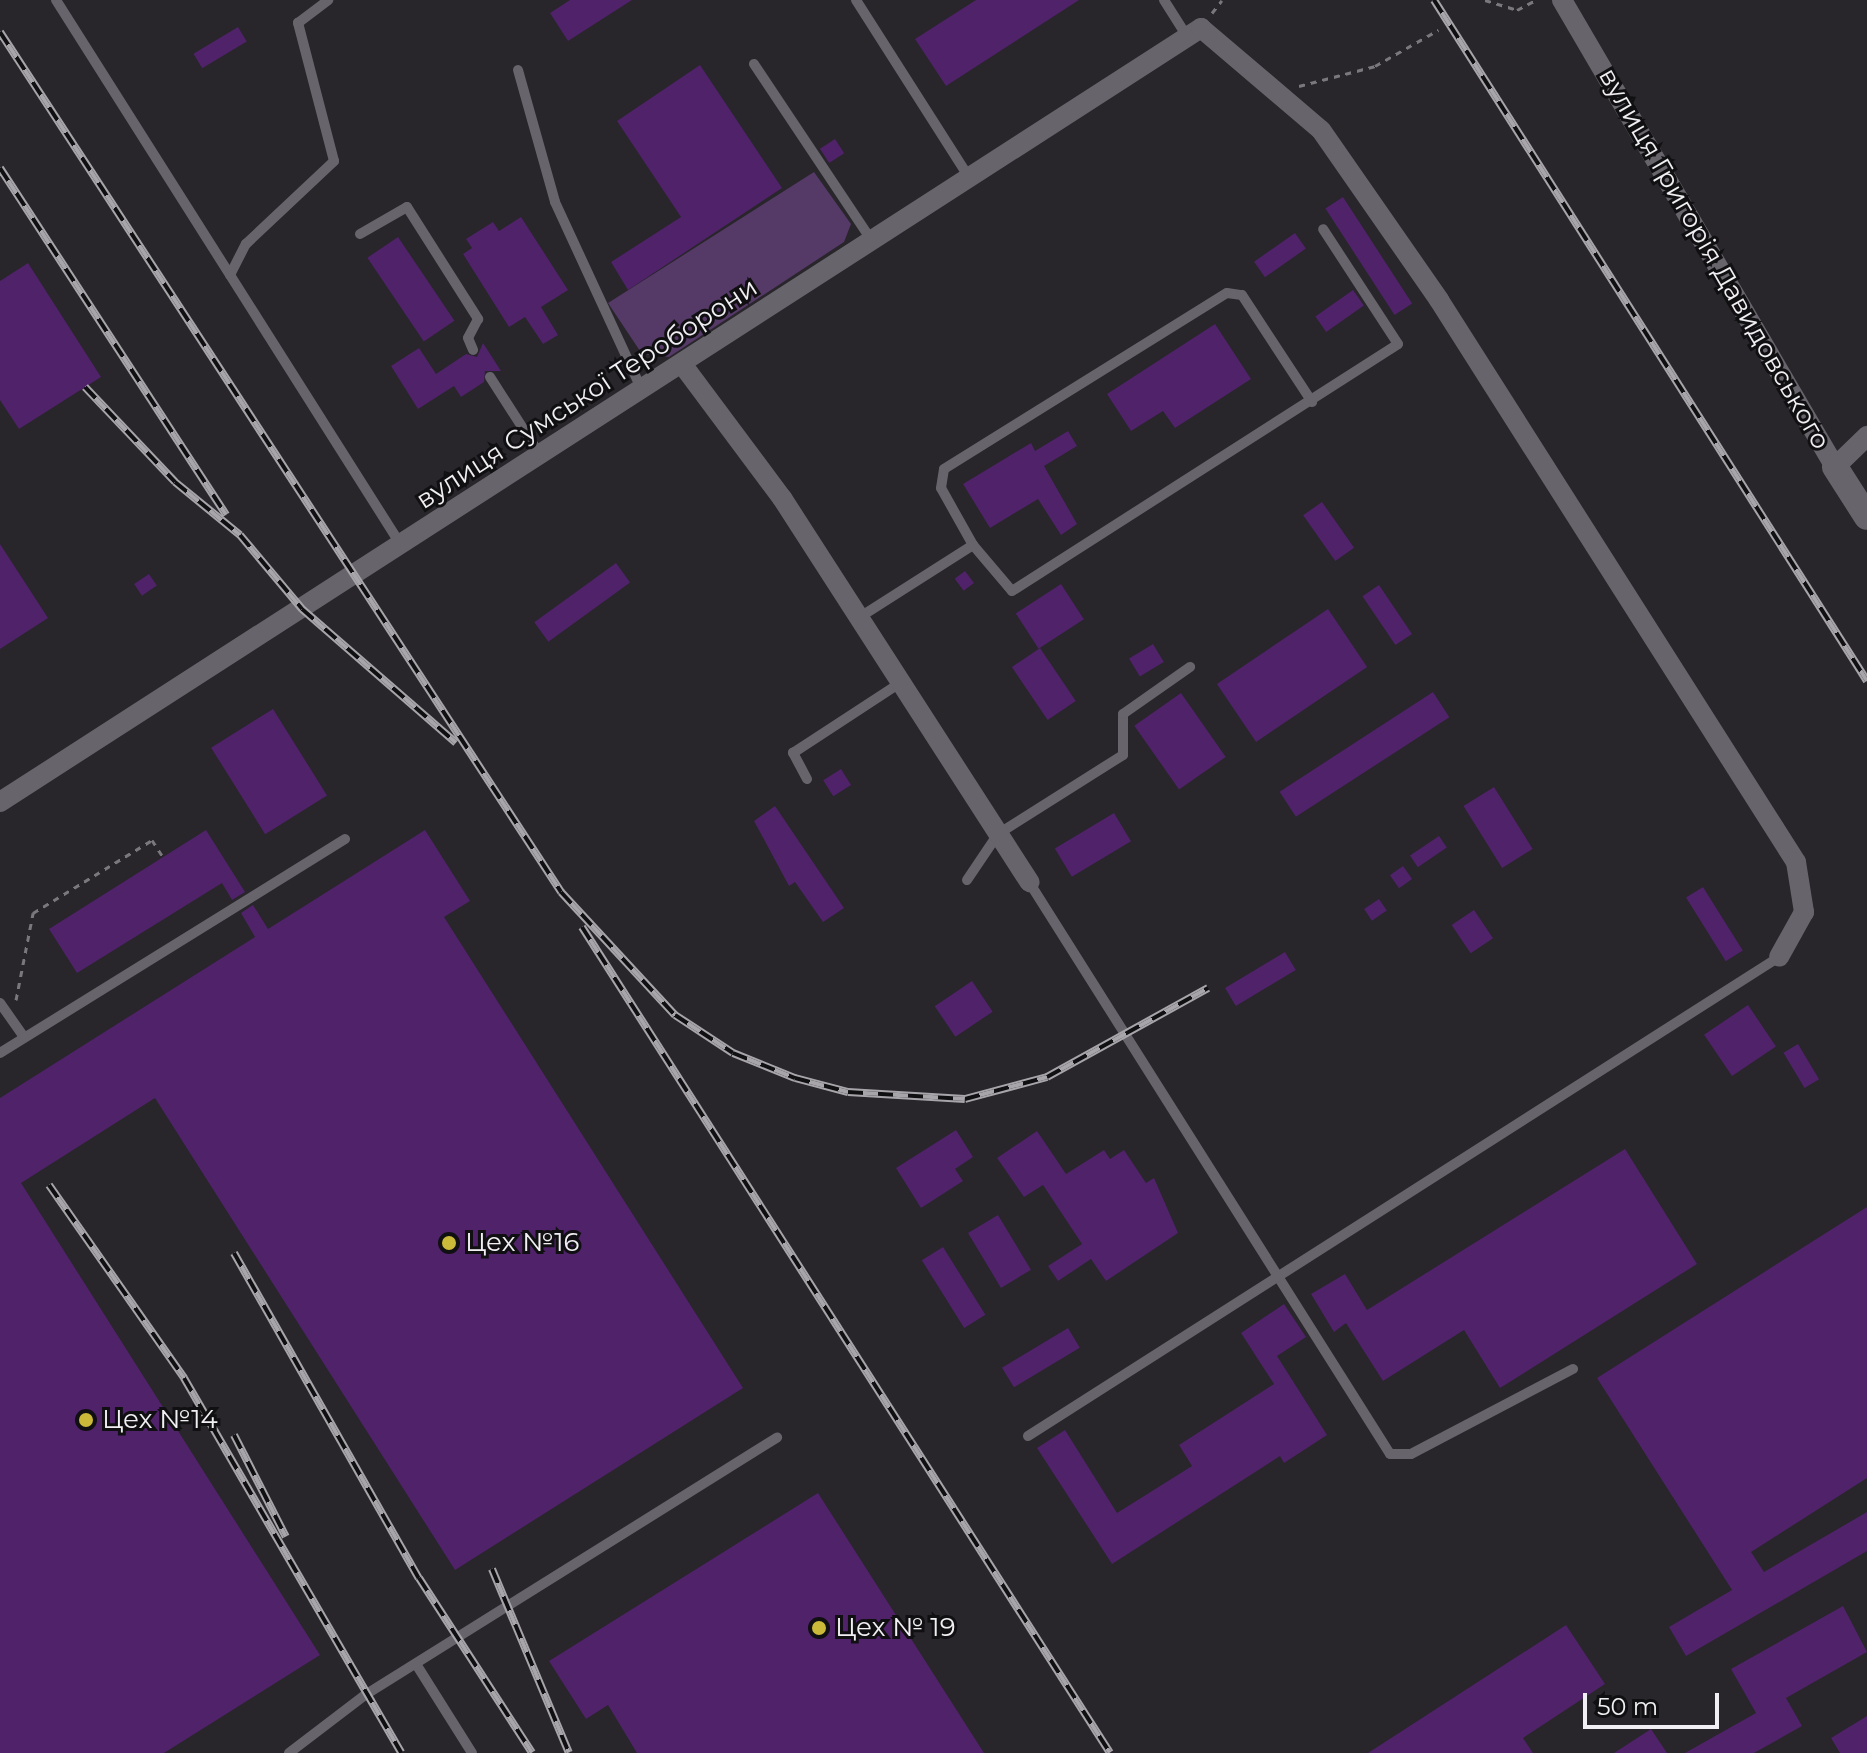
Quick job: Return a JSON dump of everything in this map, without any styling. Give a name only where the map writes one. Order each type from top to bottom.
[{"type":"street","name":"вулиця Григорія Давидовського","points":[[1562,0],[1867,517]]},
{"type":"street","name":"вулиця Сумської Тероборони","points":[[0,802],[1195,33]]},
{"type":"street","points":[[1195,33],[1271,88],[1321,130],[1439,300],[1796,862],[1804,912],[1779,957]]},
{"type":"street","points":[[682,364],[860,617],[897,685],[1029,882]]},
{"type":"street","points":[[1835,467],[1867,436]]},
{"type":"lane","points":[[56,0],[401,545]]},
{"type":"lane","points":[[230,275],[246,244],[334,161],[298,23],[328,0]]},
{"type":"lane","points":[[856,0],[971,180]]},
{"type":"lane","points":[[1164,0],[1195,33]]},
{"type":"lane","points":[[754,64],[873,243]]},
{"type":"lane","points":[[518,70],[555,202],[642,390]]},
{"type":"lane","points":[[360,234],[407,207],[478,319],[468,338],[473,350]]},
{"type":"lane","points":[[1312,402],[1242,295],[1227,293],[944,469],[941,488],[973,545],[1012,591],[1312,402],[1398,344],[1323,229]]},
{"type":"lane","points":[[490,377],[540,455]]},
{"type":"lane","points":[[860,617],[973,545]]},
{"type":"lane","points":[[967,880],[998,834],[1123,755],[1123,714],[1190,667]]},
{"type":"lane","points":[[807,779],[793,753],[897,685]]},
{"type":"lane","points":[[0,1053],[345,839]]},
{"type":"lane","points":[[1029,882],[1390,1454],[1411,1454],[1573,1369]]},
{"type":"lane","points":[[1028,1436],[1779,957]]},
{"type":"lane","points":[[0,1003],[24,1037]]},
{"type":"lane","points":[[289,1753],[416,1664],[777,1438]]},
{"type":"lane","points":[[416,1664],[472,1753]]},
{"type":"path","points":[[1485,0],[1517,10],[1536,0]]},
{"type":"path","points":[[1271,88],[1375,66],[1438,30]]},
{"type":"path","points":[[12,1020],[33,913],[152,840],[163,857]]},
{"type":"shaded area","points":[[814,172],[851,224],[844,242],[669,357],[642,354],[608,303]]},
{"type":"building","points":[[570,0],[632,0],[568,41],[550,13]]},
{"type":"building","points":[[976,0],[1079,0],[946,86],[915,39]]},
{"type":"building","points":[[238,27],[247,42],[202,68],[193,54]]},
{"type":"building","points":[[700,65],[782,188],[628,290],[611,262],[681,217],[617,121]]},
{"type":"building","points":[[835,139],[844,153],[829,163],[820,149]]},
{"type":"building","points":[[1343,197],[1412,304],[1395,315],[1325,208]]},
{"type":"building","points":[[521,217],[568,290],[541,307],[558,335],[543,344],[525,317],[509,327],[463,254],[472,248],[466,239],[493,222],[499,231]]},
{"type":"building","points":[[1295,233],[1306,249],[1265,277],[1254,262]]},
{"type":"building","points":[[398,237],[454,321],[424,341],[367,258]]},
{"type":"building","points":[[28,263],[101,377],[19,429],[0,400],[0,281]]},
{"type":"building","points":[[1353,290],[1364,306],[1326,332],[1315,316]]},
{"type":"building","points":[[1215,324],[1251,379],[1175,428],[1163,411],[1131,431],[1107,394]]},
{"type":"building","points":[[483,343],[501,371],[485,371],[484,382],[461,397],[454,386],[418,409],[391,366],[419,348],[436,374],[466,354],[477,357]]},
{"type":"building","points":[[1068,431],[1077,446],[1044,466],[1077,524],[1061,535],[1038,499],[990,528],[963,484],[1031,443],[1035,451]]},
{"type":"building","points":[[1322,502],[1354,548],[1335,561],[1303,515]]},
{"type":"building","points":[[0,544],[48,618],[0,649]]},
{"type":"building","points":[[616,563],[630,582],[548,642],[534,622]]},
{"type":"building","points":[[965,571],[974,583],[964,591],[955,579]]},
{"type":"building","points":[[149,574],[157,586],[142,596],[134,584]]},
{"type":"building","points":[[1061,584],[1084,619],[1039,649],[1016,613]]},
{"type":"building","points":[[1379,585],[1412,634],[1395,645],[1362,596]]},
{"type":"building","points":[[1328,609],[1367,667],[1256,742],[1217,684]]},
{"type":"building","points":[[1153,644],[1164,662],[1140,676],[1129,658]]},
{"type":"building","points":[[1040,648],[1076,701],[1048,720],[1012,667]]},
{"type":"building","points":[[1433,692],[1449,717],[1296,817],[1280,792]]},
{"type":"building","points":[[1181,693],[1226,757],[1179,790],[1134,726]]},
{"type":"building","points":[[273,709],[327,796],[265,834],[211,748]]},
{"type":"building","points":[[841,769],[851,785],[833,796],[823,780]]},
{"type":"building","points":[[1494,787],[1533,849],[1502,868],[1463,806]]},
{"type":"building","points":[[775,806],[844,908],[823,922],[795,882],[789,886],[754,821]]},
{"type":"building","points":[[1114,813],[1131,841],[1072,877],[1055,849]]},
{"type":"building","points":[[206,830],[245,892],[232,900],[222,883],[77,973],[49,929]]},
{"type":"building","name":"Цех №16","points":[[425,830],[470,901],[444,917],[743,1388],[455,1570],[155,1098],[21,1183],[320,1655],[164,1753],[0,1753],[0,1098],[255,937],[241,913],[253,905],[268,929]]},
{"type":"building","points":[[1439,836],[1447,848],[1418,867],[1410,856]]},
{"type":"building","points":[[1403,866],[1412,879],[1399,888],[1390,875]]},
{"type":"building","points":[[1703,887],[1743,951],[1726,961],[1686,898]]},
{"type":"building","points":[[1379,899],[1387,911],[1372,921],[1364,909]]},
{"type":"building","points":[[1474,910],[1493,938],[1471,953],[1452,925]]},
{"type":"building","points":[[1285,952],[1296,970],[1236,1006],[1225,988]]},
{"type":"building","points":[[972,981],[993,1012],[955,1037],[935,1006]]},
{"type":"building","points":[[1748,1005],[1776,1046],[1732,1076],[1704,1035]]},
{"type":"building","points":[[1798,1044],[1819,1079],[1805,1088],[1783,1053]]},
{"type":"building","points":[[956,1130],[973,1157],[955,1169],[963,1181],[921,1208],[896,1168]]},
{"type":"building","points":[[1037,1131],[1066,1174],[1104,1150],[1110,1159],[1124,1150],[1146,1183],[1154,1178],[1178,1233],[1106,1281],[1091,1259],[1058,1281],[1048,1266],[1082,1244],[1043,1185],[1024,1197],[997,1158]]},
{"type":"building","points":[[1625,1149],[1697,1264],[1500,1388],[1464,1330],[1383,1381],[1346,1323],[1334,1332],[1311,1294],[1345,1274],[1367,1310]]},
{"type":"building","points":[[1867,1207],[1867,1478],[1751,1552],[1764,1572],[1867,1512],[1867,1551],[1686,1656],[1669,1627],[1732,1590],[1597,1378]]},
{"type":"building","points":[[998,1215],[1031,1270],[1001,1288],[968,1233]]},
{"type":"building","points":[[943,1247],[985,1315],[964,1328],[922,1260]]},
{"type":"building","points":[[1284,1304],[1306,1337],[1277,1356],[1327,1435],[1284,1463],[1280,1456],[1112,1564],[1037,1448],[1065,1430],[1117,1513],[1192,1466],[1179,1445],[1274,1384],[1241,1333]]},
{"type":"building","points":[[1068,1328],[1080,1348],[1014,1387],[1002,1368]]},
{"type":"building","name":"Цех № 19","points":[[818,1493],[984,1753],[637,1753],[608,1705],[586,1719],[549,1661]]},
{"type":"building","points":[[1843,1606],[1867,1652],[1786,1698],[1802,1726],[1754,1753],[1685,1753],[1756,1713],[1731,1669]]},
{"type":"building","points":[[1566,1625],[1605,1684],[1523,1738],[1533,1753],[1368,1753]]},
{"type":"building","points":[[1867,1716],[1867,1753],[1840,1753],[1831,1738]]},
{"type":"building","points":[[1651,1729],[1667,1753],[1614,1753]]},
{"type":"railway","points":[[1434,0],[1867,681]]},
{"type":"railway","points":[[0,32],[561,892],[675,1015],[733,1053],[795,1078],[848,1092],[965,1099],[1047,1077],[1208,988]]},
{"type":"railway","points":[[0,168],[226,515]]},
{"type":"railway","points":[[85,387],[175,482],[240,535],[302,609],[456,743]]},
{"type":"railway","points":[[582,927],[1110,1753]]},
{"type":"railway","points":[[49,1185],[184,1378],[401,1753]]},
{"type":"railway","points":[[234,1253],[419,1578],[532,1753]]},
{"type":"railway","points":[[234,1435],[286,1537]]},
{"type":"railway","points":[[492,1569],[569,1753]]},
{"type":"place","name":"Цех №16","points":[[449,1243]]},
{"type":"place","name":"Цех №14","points":[[86,1420]]},
{"type":"place","name":"Цех № 19","points":[[819,1628]]}]
